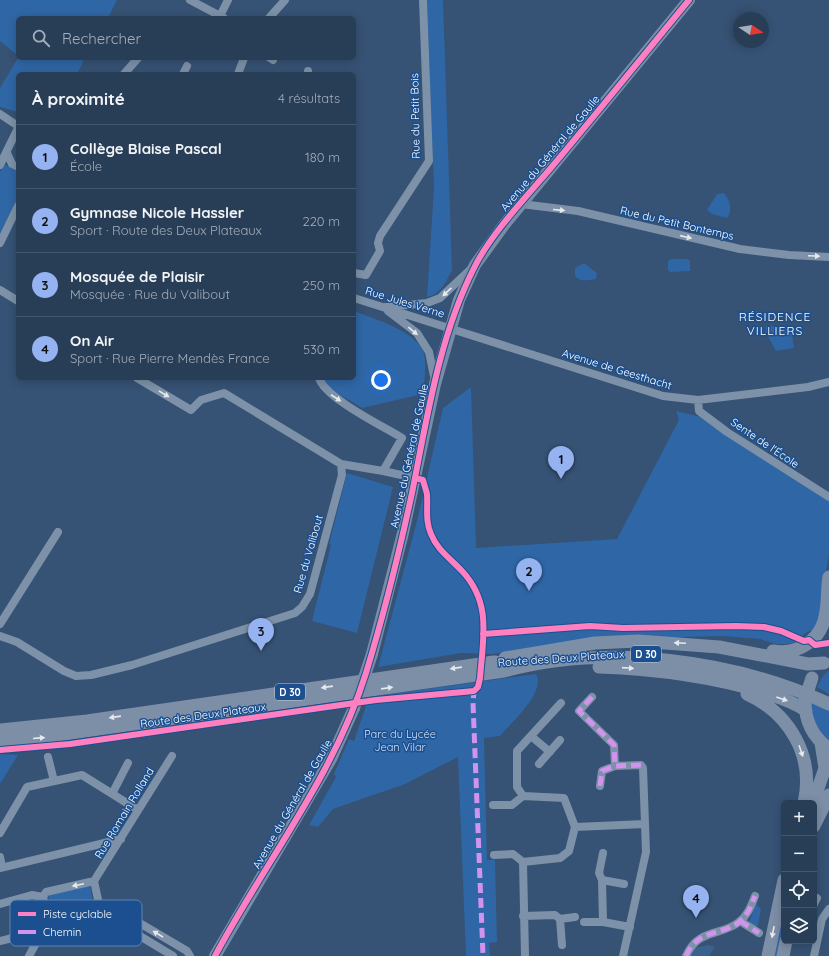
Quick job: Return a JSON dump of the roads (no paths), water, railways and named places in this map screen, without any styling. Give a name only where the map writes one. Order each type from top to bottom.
[{"type":"main road","points":[[719,646],[729,644],[785,652],[795,650],[806,645],[817,635],[823,624],[826,611],[829,577]]},
{"type":"main road","points":[[494,662],[502,659],[595,643],[638,640],[719,646],[808,664],[826,661]]},
{"type":"main road","name":"Route des Deux Plateaux","points":[[1,732],[494,662],[502,663],[584,654],[624,653],[664,655],[708,660],[753,671],[796,684],[829,698]]},
{"type":"main road","name":"Route des Deux Plateaux","points":[[1,732],[51,736],[504,671],[522,666],[583,659],[623,658],[708,666],[752,676],[829,704]]},
{"type":"main road","points":[[814,800],[825,768],[825,746],[810,728],[805,704],[812,678],[826,661]]},
{"type":"main road","points":[[504,671],[522,672],[584,666],[644,670],[711,678],[737,684],[796,704],[805,704]]},
{"type":"main road","points":[[644,670],[740,691],[761,701],[773,710],[792,730],[802,752],[806,786],[804,800]]},
{"type":"main road","points":[[817,820],[829,795]]},
{"type":"main road","points":[[768,956],[781,894]]},
{"type":"main road","points":[[783,956],[785,944]]},
{"type":"street","points":[[190,0],[220,16]]},
{"type":"street","points":[[222,16],[228,0]]},
{"type":"street","points":[[271,16],[285,0]]},
{"type":"street","name":"Rue du Petit Bois","points":[[356,273],[366,275],[380,250],[378,243],[380,236],[429,161],[423,0]]},
{"type":"street","name":"Avenue du Général de Gaulle","points":[[215,956],[331,759],[354,708],[372,654],[415,478],[435,384],[450,328],[459,300],[475,265],[521,204],[688,0]]},
{"type":"street","points":[[126,72],[136,60]]},
{"type":"street","points":[[239,72],[243,60]]},
{"type":"street","points":[[184,72],[187,66]]},
{"type":"street","points":[[0,114],[16,126]]},
{"type":"street","points":[[0,165],[16,131]]},
{"type":"street","points":[[6,153],[12,164],[16,166]]},
{"type":"street","name":"Rue du Petit Bontemps","points":[[521,204],[578,211],[736,248],[789,255],[829,257]]},
{"type":"street","points":[[0,243],[16,210]]},
{"type":"street","points":[[382,307],[427,303],[440,298],[475,265]]},
{"type":"street","points":[[0,290],[16,300]]},
{"type":"street","name":"Rue Jules Verne","points":[[356,299],[450,328]]},
{"type":"street","points":[[382,307],[417,333],[429,352],[435,384]]},
{"type":"street","name":"Avenue de Geesthacht","points":[[450,328],[663,396],[698,400],[808,388],[829,382]]},
{"type":"street","points":[[140,380],[190,410],[201,400],[224,393],[342,464],[415,478]]},
{"type":"street","points":[[320,380],[324,388],[334,397],[402,438],[382,471]]},
{"type":"street","name":"Sente de l'École","points":[[698,400],[699,411],[727,432],[829,497]]},
{"type":"street","name":"Rue du Valibout","points":[[0,636],[17,642],[64,672],[76,676],[91,675],[132,665],[295,613],[302,607],[310,594],[342,476],[342,464]]},
{"type":"street","points":[[0,624],[58,532]]},
{"type":"street","points":[[592,697],[580,711],[614,745],[615,766]]},
{"type":"street","points":[[523,796],[517,787],[517,751],[561,703]]},
{"type":"street","points":[[531,736],[550,752]]},
{"type":"street","points":[[539,764],[560,740]]},
{"type":"street","name":"Rue Romain Rolland","points":[[94,882],[172,756]]},
{"type":"street","points":[[48,757],[54,781]]},
{"type":"street","points":[[112,794],[128,763]]},
{"type":"street","points":[[600,786],[602,771],[615,766],[641,765],[644,768],[646,852],[623,956]]},
{"type":"street","points":[[0,833],[27,787],[82,775],[138,810]]},
{"type":"street","points":[[493,805],[512,804],[523,796],[564,798],[575,826],[569,851],[560,858],[523,862],[513,854],[494,855]]},
{"type":"street","points":[[575,826],[645,824]]},
{"type":"street","points":[[0,857],[1,867],[121,839]]},
{"type":"street","points":[[603,853],[599,873],[602,880],[603,922]]},
{"type":"street","points":[[523,862],[525,956]]},
{"type":"street","points":[[602,880],[624,884]]},
{"type":"street","points":[[44,900],[43,897],[46,892],[94,882],[98,900]]},
{"type":"street","points":[[16,900],[32,896],[43,897]]},
{"type":"street","points":[[686,956],[699,939],[740,921],[749,910],[755,896]]},
{"type":"street","points":[[0,904],[10,902]]},
{"type":"street","points":[[814,956],[822,919],[829,909]]},
{"type":"street","points":[[523,916],[555,915],[560,918],[574,917]]},
{"type":"street","points":[[560,918],[562,945]]},
{"type":"street","points":[[740,921],[759,934]]},
{"type":"street","points":[[584,922],[603,922],[630,927]]},
{"type":"street","points":[[142,924],[187,951],[190,956]]},
{"type":"street","points":[[142,937],[173,956]]},
{"type":"street","points":[[0,941],[10,938]]},
{"type":"street","points":[[29,956],[34,946]]},
{"type":"place","name":"Collège Blaise Pascal","points":[[561,479]]},
{"type":"place","name":"Gymnase Nicole Hassler","points":[[529,591]]},
{"type":"place","name":"Mosquée de Plaisir","points":[[261,651]]},
{"type":"place","name":"On Air","points":[[696,918]]},
{"type":"district","name":"RÉSIDENCE VILLIERS","points":[[775,324]]},
{"type":"park label","name":"Parc du Lycée Jean Vilar","points":[[400,740]]}]
